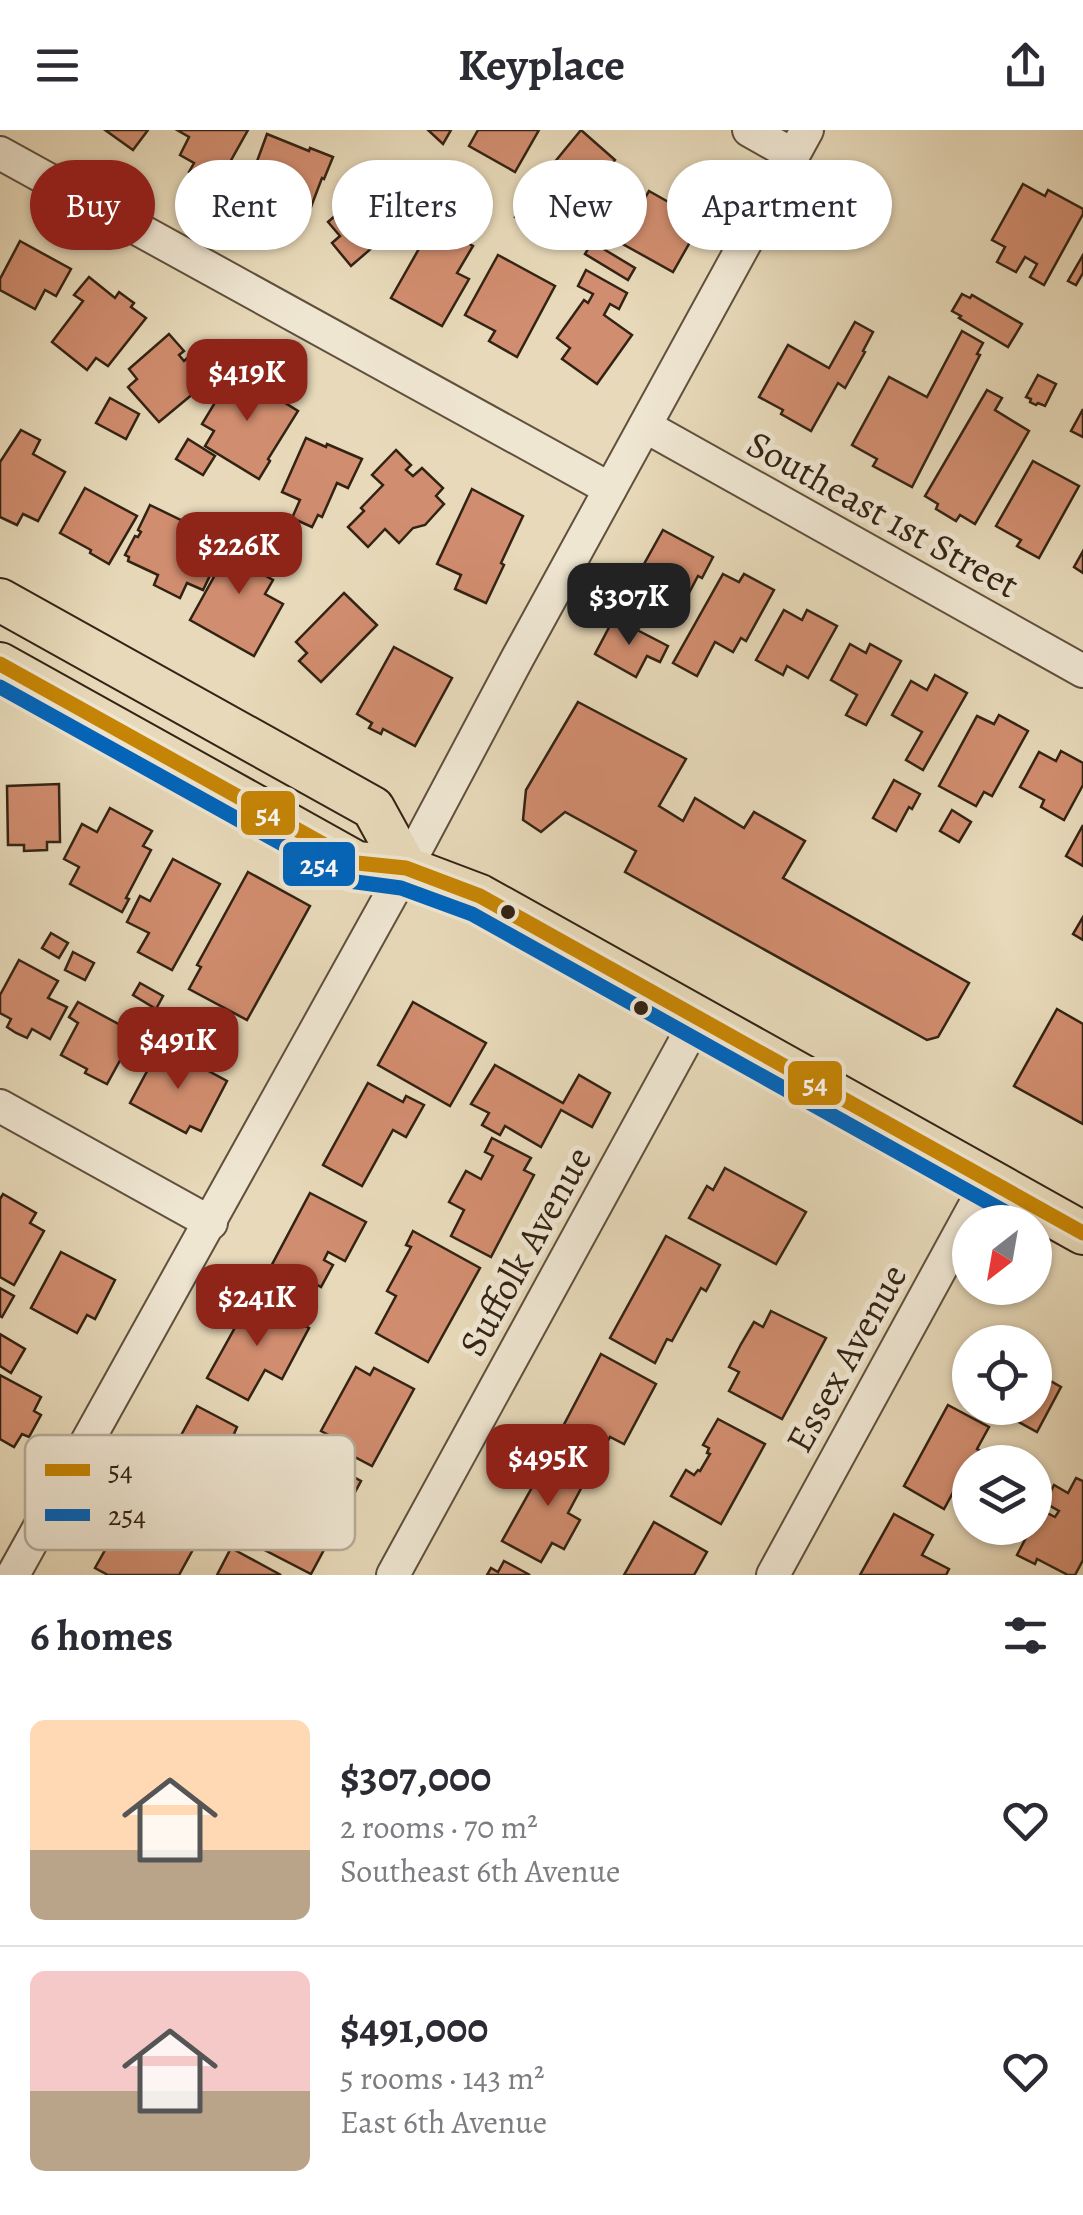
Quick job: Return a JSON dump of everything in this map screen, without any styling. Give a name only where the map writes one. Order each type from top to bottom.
[{"type":"main road","points":[[0,600],[373,808],[406,868]]},
{"type":"main road","points":[[0,664],[356,863],[406,868],[480,896],[1083,1233]]},
{"type":"street","points":[[85,1435],[211,1222],[800,142],[749,130]]},
{"type":"street","points":[[0,153],[610,488]]},
{"type":"street","name":"Southeast 1st Street","points":[[644,426],[1083,671]]},
{"type":"street","name":"Suffolk Avenue","points":[[393,1575],[698,1018]]},
{"type":"street","points":[[0,1106],[211,1222]]},
{"type":"street","name":"Essex Avenue","points":[[774,1575],[989,1180]]},
{"type":"building","points":[[105,130],[148,130],[133,150]]},
{"type":"building","points":[[177,130],[248,130],[231,160],[189,160],[180,155],[189,137]]},
{"type":"building","points":[[428,130],[451,130],[443,144]]},
{"type":"building","points":[[478,130],[539,130],[522,160],[513,160],[513,171],[469,146]]},
{"type":"building","points":[[581,130],[615,160],[556,160]]},
{"type":"building","points":[[267,134],[333,157],[312,204],[312,160],[257,160]]},
{"type":"building","points":[[1023,184],[1045,196],[1048,190],[1083,209],[1044,285],[1030,277],[1037,264],[1025,257],[1016,272],[997,262],[1005,247],[992,240]]},
{"type":"building","points":[[649,191],[667,201],[667,250],[686,250],[673,272],[633,250],[647,250]]},
{"type":"building","points":[[20,241],[30,250],[71,269],[56,296],[45,290],[35,309],[0,290],[0,279]]},
{"type":"building","points":[[338,250],[369,250],[351,266]]},
{"type":"building","points":[[418,250],[471,250],[457,273],[469,279],[442,326],[391,298]]},
{"type":"building","points":[[587,250],[605,250],[635,268],[628,280],[585,254]]},
{"type":"building","points":[[498,255],[555,286],[517,357],[489,341],[495,331],[465,315]]},
{"type":"building","points":[[1083,255],[1083,273],[1076,285],[1068,281]]},
{"type":"building","points":[[586,270],[627,293],[619,309],[610,304],[604,315],[632,335],[597,384],[562,359],[570,348],[557,338],[584,300],[588,303],[593,294],[578,286]]},
{"type":"building","points":[[89,277],[115,298],[119,292],[146,318],[108,366],[96,358],[87,370],[52,342],[83,301],[74,295]]},
{"type":"building","points":[[962,294],[970,298],[972,295],[1022,324],[1008,347],[952,311]]},
{"type":"building","points":[[855,322],[873,332],[865,352],[845,388],[838,383],[811,431],[759,397],[788,345],[829,368]]},
{"type":"building","points":[[962,331],[983,343],[977,354],[980,355],[912,487],[873,466],[877,459],[852,445],[889,377],[927,397]]},
{"type":"building","points":[[169,334],[184,351],[179,355],[184,361],[192,354],[212,378],[159,422],[128,387],[137,379],[129,369]]},
{"type":"building","points":[[234,371],[298,411],[259,479],[205,446],[214,431],[202,424]]},
{"type":"building","points":[[1038,375],[1056,384],[1045,406],[1026,397]]},
{"type":"building","points":[[987,390],[1002,398],[995,410],[1029,431],[975,524],[960,515],[956,521],[936,509],[938,504],[925,496]]},
{"type":"building","points":[[110,398],[139,414],[126,439],[96,423]]},
{"type":"building","points":[[1083,409],[1083,437],[1071,431]]},
{"type":"building","points":[[21,430],[40,440],[33,454],[65,472],[38,521],[23,514],[17,525],[0,517],[0,462]]},
{"type":"building","points":[[306,438],[362,459],[348,488],[337,483],[322,517],[318,515],[312,527],[292,518],[300,500],[282,492]]},
{"type":"building","points":[[188,439],[215,456],[203,475],[176,459]]},
{"type":"building","points":[[396,450],[411,465],[406,470],[413,476],[422,468],[443,488],[436,496],[444,504],[425,525],[413,528],[399,543],[385,529],[368,547],[348,527],[383,485],[372,475]]},
{"type":"building","points":[[1033,461],[1079,486],[1039,558],[1017,546],[1021,540],[996,526]]},
{"type":"building","points":[[85,488],[137,516],[109,564],[60,533]]},
{"type":"building","points":[[472,489],[523,516],[486,603],[455,589],[461,575],[437,564]]},
{"type":"building","points":[[150,505],[226,542],[203,590],[187,583],[180,598],[154,585],[158,575],[128,561],[125,555],[141,532],[138,530]]},
{"type":"building","points":[[245,521],[264,531],[245,564],[273,580],[265,594],[283,604],[254,656],[190,620]]},
{"type":"building","points":[[663,530],[713,557],[682,606],[664,596],[668,590],[639,573]]},
{"type":"building","points":[[1083,551],[1083,573],[1074,567]]},
{"type":"building","points":[[723,574],[739,582],[744,574],[774,590],[746,641],[741,638],[733,652],[715,642],[697,676],[673,663]]},
{"type":"building","points":[[344,593],[377,625],[321,682],[299,661],[307,653],[296,642]]},
{"type":"building","points":[[784,610],[802,620],[807,610],[837,626],[808,678],[787,666],[783,675],[756,660]]},
{"type":"building","points":[[614,618],[668,646],[660,662],[647,656],[636,677],[595,654]]},
{"type":"building","points":[[850,644],[866,653],[870,644],[901,661],[866,725],[846,715],[857,695],[831,680]]},
{"type":"building","points":[[394,647],[452,678],[415,746],[383,729],[381,734],[369,728],[372,723],[357,714]]},
{"type":"building","points":[[935,675],[967,693],[923,770],[906,760],[922,732],[892,715],[911,681],[927,690]]},
{"type":"building","points":[[578,702],[686,759],[659,806],[683,821],[695,798],[744,828],[754,812],[805,841],[783,878],[969,983],[938,1037],[927,1040],[625,872],[636,851],[565,812],[541,832],[523,820],[526,790]]},
{"type":"building","points":[[999,715],[1028,731],[992,796],[984,792],[976,806],[939,786],[977,716],[994,724]]},
{"type":"building","points":[[1061,751],[1083,763],[1083,785],[1064,820],[1041,807],[1044,800],[1020,787],[1039,752],[1056,761]]},
{"type":"building","points":[[894,780],[920,794],[896,831],[873,818]]},
{"type":"building","points":[[59,784],[60,842],[47,842],[47,850],[24,851],[24,845],[8,845],[7,786]]},
{"type":"building","points":[[110,808],[152,831],[143,846],[151,850],[122,912],[70,884],[79,867],[64,859],[82,824],[97,832]]},
{"type":"building","points":[[952,810],[971,822],[959,842],[940,831]]},
{"type":"building","points":[[1083,825],[1083,866],[1066,856]]},
{"type":"building","points":[[173,859],[220,884],[172,970],[138,952],[149,933],[127,922],[140,896],[150,901]]},
{"type":"building","points":[[248,872],[310,906],[247,1020],[189,989],[201,967],[197,965]]},
{"type":"building","points":[[1083,917],[1083,940],[1073,934]]},
{"type":"building","points":[[51,933],[68,943],[59,958],[42,948]]},
{"type":"building","points":[[73,952],[94,963],[85,980],[65,970]]},
{"type":"building","points":[[19,960],[58,981],[48,998],[67,1007],[50,1039],[32,1029],[27,1038],[16,1033],[7,1027],[11,1019],[0,1013],[0,995]]},
{"type":"building","points":[[140,983],[163,996],[156,1009],[133,995]]},
{"type":"building","points":[[78,1002],[135,1033],[107,1084],[61,1055],[78,1023],[69,1017]]},
{"type":"building","points":[[413,1002],[486,1043],[450,1106],[378,1065]]},
{"type":"building","points":[[1057,1009],[1083,1024],[1083,1124],[1014,1086]]},
{"type":"building","points":[[159,1049],[227,1081],[201,1131],[190,1126],[186,1133],[130,1103]]},
{"type":"building","points":[[495,1065],[563,1103],[579,1075],[610,1093],[592,1127],[561,1110],[541,1147],[505,1126],[500,1135],[482,1125],[489,1113],[471,1104]]},
{"type":"building","points":[[368,1083],[403,1102],[406,1096],[424,1105],[406,1137],[393,1130],[362,1186],[323,1165]]},
{"type":"building","points":[[492,1138],[531,1158],[524,1170],[534,1175],[491,1257],[451,1236],[464,1210],[449,1202],[466,1171],[481,1179],[493,1156],[485,1152]]},
{"type":"building","points":[[725,1168],[806,1212],[776,1264],[689,1218],[707,1186],[713,1190]]},
{"type":"building","points":[[310,1193],[366,1222],[345,1261],[328,1252],[324,1260],[333,1265],[321,1287],[312,1282],[306,1293],[268,1272]]},
{"type":"building","points":[[3,1194],[36,1213],[30,1223],[44,1231],[14,1285],[0,1277]]},
{"type":"building","points":[[413,1231],[480,1268],[428,1362],[376,1333],[396,1296],[387,1291],[411,1247],[406,1245]]},
{"type":"building","points":[[666,1236],[720,1265],[706,1291],[701,1288],[672,1341],[667,1339],[655,1363],[610,1338]]},
{"type":"building","points":[[61,1252],[115,1280],[95,1319],[87,1315],[77,1333],[31,1308]]},
{"type":"building","points":[[0,1288],[14,1296],[2,1317],[0,1316]]},
{"type":"building","points":[[252,1297],[309,1328],[282,1379],[265,1370],[248,1400],[207,1378]]},
{"type":"building","points":[[771,1311],[826,1338],[782,1419],[729,1391],[739,1372],[729,1367],[741,1344],[754,1322],[763,1327]]},
{"type":"building","points":[[0,1334],[25,1349],[11,1373],[0,1366]]},
{"type":"building","points":[[601,1354],[656,1384],[624,1444],[610,1437],[600,1456],[559,1434]]},
{"type":"building","points":[[356,1367],[370,1375],[374,1368],[414,1389],[372,1466],[355,1457],[355,1435],[328,1435],[321,1431]]},
{"type":"building","points":[[0,1375],[41,1397],[34,1411],[41,1415],[30,1435],[22,1434],[14,1447],[0,1439]]},
{"type":"building","points":[[1052,1382],[1061,1387],[1052,1404]]},
{"type":"building","points":[[948,1405],[952,1407],[952,1425],[989,1427],[979,1445],[952,1445],[952,1494],[944,1509],[904,1486]]},
{"type":"building","points":[[197,1406],[237,1427],[236,1435],[181,1435]]},
{"type":"building","points":[[718,1419],[765,1444],[721,1524],[671,1496],[686,1470],[694,1475],[700,1471],[710,1454],[703,1445]]},
{"type":"building","points":[[553,1450],[587,1469],[568,1513],[580,1520],[564,1549],[552,1543],[541,1562],[502,1541]]},
{"type":"building","points":[[1076,1478],[1083,1481],[1083,1560],[1075,1575],[1017,1555],[1022,1545],[1052,1545],[1052,1516],[1059,1511],[1052,1507],[1052,1489],[1054,1485],[1068,1493]]},
{"type":"building","points":[[894,1514],[933,1535],[922,1555],[949,1569],[946,1575],[860,1575]]},
{"type":"building","points":[[654,1522],[707,1552],[694,1575],[624,1575]]},
{"type":"building","points":[[105,1550],[193,1550],[179,1575],[108,1575],[95,1568]]},
{"type":"building","points":[[230,1550],[235,1550],[281,1575],[217,1575]]},
{"type":"building","points":[[265,1550],[324,1550],[311,1574]]},
{"type":"building","points":[[504,1561],[530,1575],[487,1575],[491,1568],[498,1572]]},
{"type":"transit line","name":"54","points":[[0,664],[357,863],[406,868],[480,896],[1083,1233]]},
{"type":"transit line","name":"254","points":[[0,687],[349,881],[401,888],[472,914],[993,1205]]}]
